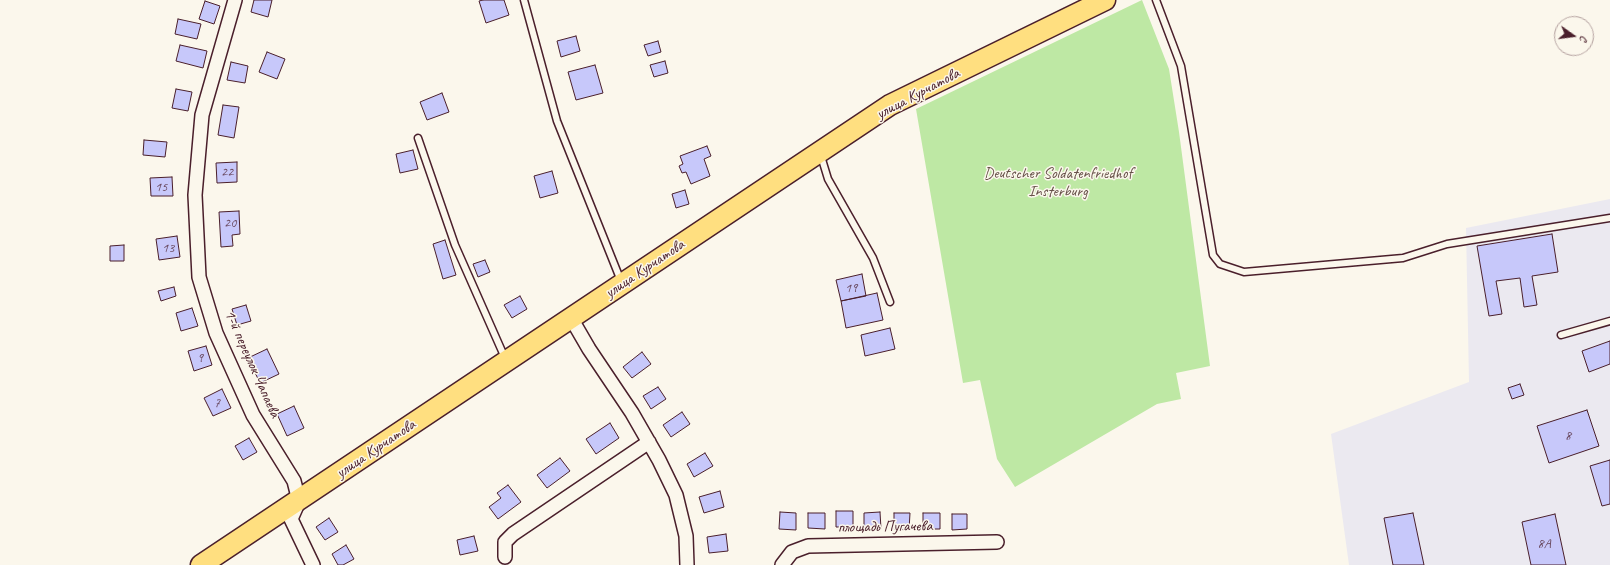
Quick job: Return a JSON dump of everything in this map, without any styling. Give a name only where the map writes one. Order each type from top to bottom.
[{"type":"main road","name":"улица Курчатова","points":[[201,565],[890,105],[1105,0]]},
{"type":"street","name":"1-й переулок Чапаева","points":[[235,0],[202,115],[195,195],[200,276],[216,333],[253,415],[294,481],[299,500]]},
{"type":"street","points":[[571,318],[589,349],[632,413],[649,442],[676,495],[686,536],[687,565]]},
{"type":"street","points":[[504,557],[505,542],[513,534],[649,442]]},
{"type":"street","points":[[299,500],[291,519],[313,565]]},
{"type":"street","name":"площадь Пугачева","points":[[782,565],[792,552],[808,546],[997,542]]},
{"type":"lane","points":[[524,0],[557,121],[622,284]]},
{"type":"lane","points":[[1156,0],[1181,66],[1213,255],[1220,264],[1244,272],[1403,258],[1446,244],[1610,218]]},
{"type":"lane","points":[[418,138],[456,245],[507,361]]},
{"type":"lane","points":[[820,152],[828,178],[873,258],[890,302]]},
{"type":"lane","points":[[1561,335],[1610,321]]},
{"type":"shaded area","points":[[1610,199],[1610,565],[1349,565],[1331,434],[1469,382],[1466,228]]},
{"type":"green space","name":"Deutscher Soldatenfriedhof Insterburg","points":[[1142,0],[1169,69],[1179,132],[1210,366],[1176,373],[1181,399],[1157,404],[1015,487],[997,459],[980,380],[963,383],[916,109]]},
{"type":"building","points":[[254,0],[272,0],[268,17],[251,12]]},
{"type":"building","points":[[504,0],[509,15],[486,23],[479,1]]},
{"type":"building","points":[[205,1],[220,6],[214,24],[199,19]]},
{"type":"building","points":[[178,19],[201,24],[197,39],[175,34]]},
{"type":"building","points":[[576,36],[580,51],[561,57],[557,41]]},
{"type":"building","points":[[658,41],[661,52],[648,56],[644,45]]},
{"type":"building","points":[[180,45],[207,51],[203,68],[176,61]]},
{"type":"building","points":[[267,52],[285,59],[277,79],[259,72]]},
{"type":"building","points":[[665,61],[668,73],[654,77],[650,65]]},
{"type":"building","points":[[231,62],[248,66],[245,83],[227,80]]},
{"type":"building","points":[[595,65],[603,93],[576,100],[568,72]]},
{"type":"building","points":[[176,89],[192,92],[188,111],[172,108]]},
{"type":"building","points":[[442,93],[449,112],[427,120],[420,102]]},
{"type":"building","points":[[223,105],[239,107],[234,138],[218,135]]},
{"type":"building","points":[[144,140],[167,142],[165,157],[143,155]]},
{"type":"building","points":[[707,146],[711,156],[704,159],[710,176],[691,184],[686,172],[682,173],[679,166],[683,164],[680,156]]},
{"type":"building","points":[[413,150],[418,169],[400,173],[396,154]]},
{"type":"building","points":[[237,162],[237,182],[217,183],[216,163]]},
{"type":"building","points":[[552,171],[558,193],[540,198],[534,176]]},
{"type":"building","points":[[172,177],[173,196],[151,196],[150,178]]},
{"type":"building","points":[[685,190],[689,204],[676,208],[672,194]]},
{"type":"building","points":[[239,211],[240,234],[232,235],[233,246],[221,247],[219,212]]},
{"type":"building","points":[[1552,234],[1558,272],[1532,276],[1537,305],[1524,307],[1520,278],[1496,281],[1502,314],[1489,316],[1477,246]]},
{"type":"building","points":[[177,236],[180,257],[159,260],[156,239]]},
{"type":"building","points":[[445,240],[456,275],[443,279],[433,244]]},
{"type":"building","points":[[124,245],[124,261],[110,261],[110,246]]},
{"type":"building","points":[[485,260],[490,272],[478,277],[473,264]]},
{"type":"building","points":[[862,274],[866,296],[841,301],[836,280]]},
{"type":"building","points":[[174,287],[176,296],[161,301],[158,291]]},
{"type":"building","points":[[877,293],[883,320],[846,328],[841,301]]},
{"type":"building","points":[[520,296],[527,309],[512,318],[504,305]]},
{"type":"building","points":[[246,305],[251,321],[237,325],[232,309]]},
{"type":"building","points":[[192,308],[198,326],[181,331],[176,313]]},
{"type":"building","points":[[890,328],[895,349],[865,356],[861,335]]},
{"type":"building","points":[[1610,341],[1610,364],[1589,372],[1582,351]]},
{"type":"building","points":[[206,346],[212,365],[194,371],[188,351]]},
{"type":"building","points":[[267,349],[279,374],[260,383],[248,358]]},
{"type":"building","points":[[642,352],[651,364],[632,378],[623,367]]},
{"type":"building","points":[[1520,384],[1524,395],[1512,399],[1508,388]]},
{"type":"building","points":[[658,387],[666,399],[651,409],[643,396]]},
{"type":"building","points":[[222,389],[231,408],[213,416],[204,398]]},
{"type":"building","points":[[294,406],[304,428],[287,436],[277,414]]},
{"type":"building","points":[[1587,410],[1599,446],[1549,463],[1537,426]]},
{"type":"building","points":[[682,412],[690,424],[671,437],[663,425]]},
{"type":"building","points":[[610,423],[619,438],[596,454],[586,439]]},
{"type":"building","points":[[249,438],[257,452],[243,460],[235,446]]},
{"type":"building","points":[[705,453],[713,466],[694,477],[687,464]]},
{"type":"building","points":[[560,458],[570,471],[547,488],[537,475]]},
{"type":"building","points":[[1610,460],[1610,504],[1602,506],[1590,466]]},
{"type":"building","points":[[508,485],[521,502],[498,519],[489,507],[501,498],[497,493]]},
{"type":"building","points":[[720,491],[724,507],[704,513],[699,497]]},
{"type":"building","points":[[836,511],[853,511],[853,527],[836,527]]},
{"type":"building","points":[[780,512],[796,513],[796,530],[779,529]]},
{"type":"building","points":[[880,512],[881,529],[864,529],[864,513]]},
{"type":"building","points":[[808,513],[825,513],[825,529],[808,528]]},
{"type":"building","points":[[894,513],[910,513],[909,530],[894,529]]},
{"type":"building","points":[[923,513],[940,513],[940,529],[923,529]]},
{"type":"building","points":[[1413,513],[1424,565],[1393,565],[1384,518]]},
{"type":"building","points":[[952,514],[967,514],[967,529],[952,530]]},
{"type":"building","points":[[1555,514],[1566,565],[1531,565],[1522,522]]},
{"type":"building","points":[[329,518],[338,532],[325,540],[316,527]]},
{"type":"building","points":[[726,534],[728,551],[709,553],[707,537]]},
{"type":"building","points":[[474,536],[478,551],[460,555],[457,540]]},
{"type":"building","points":[[346,545],[354,559],[343,565],[338,565],[332,554]]}]
